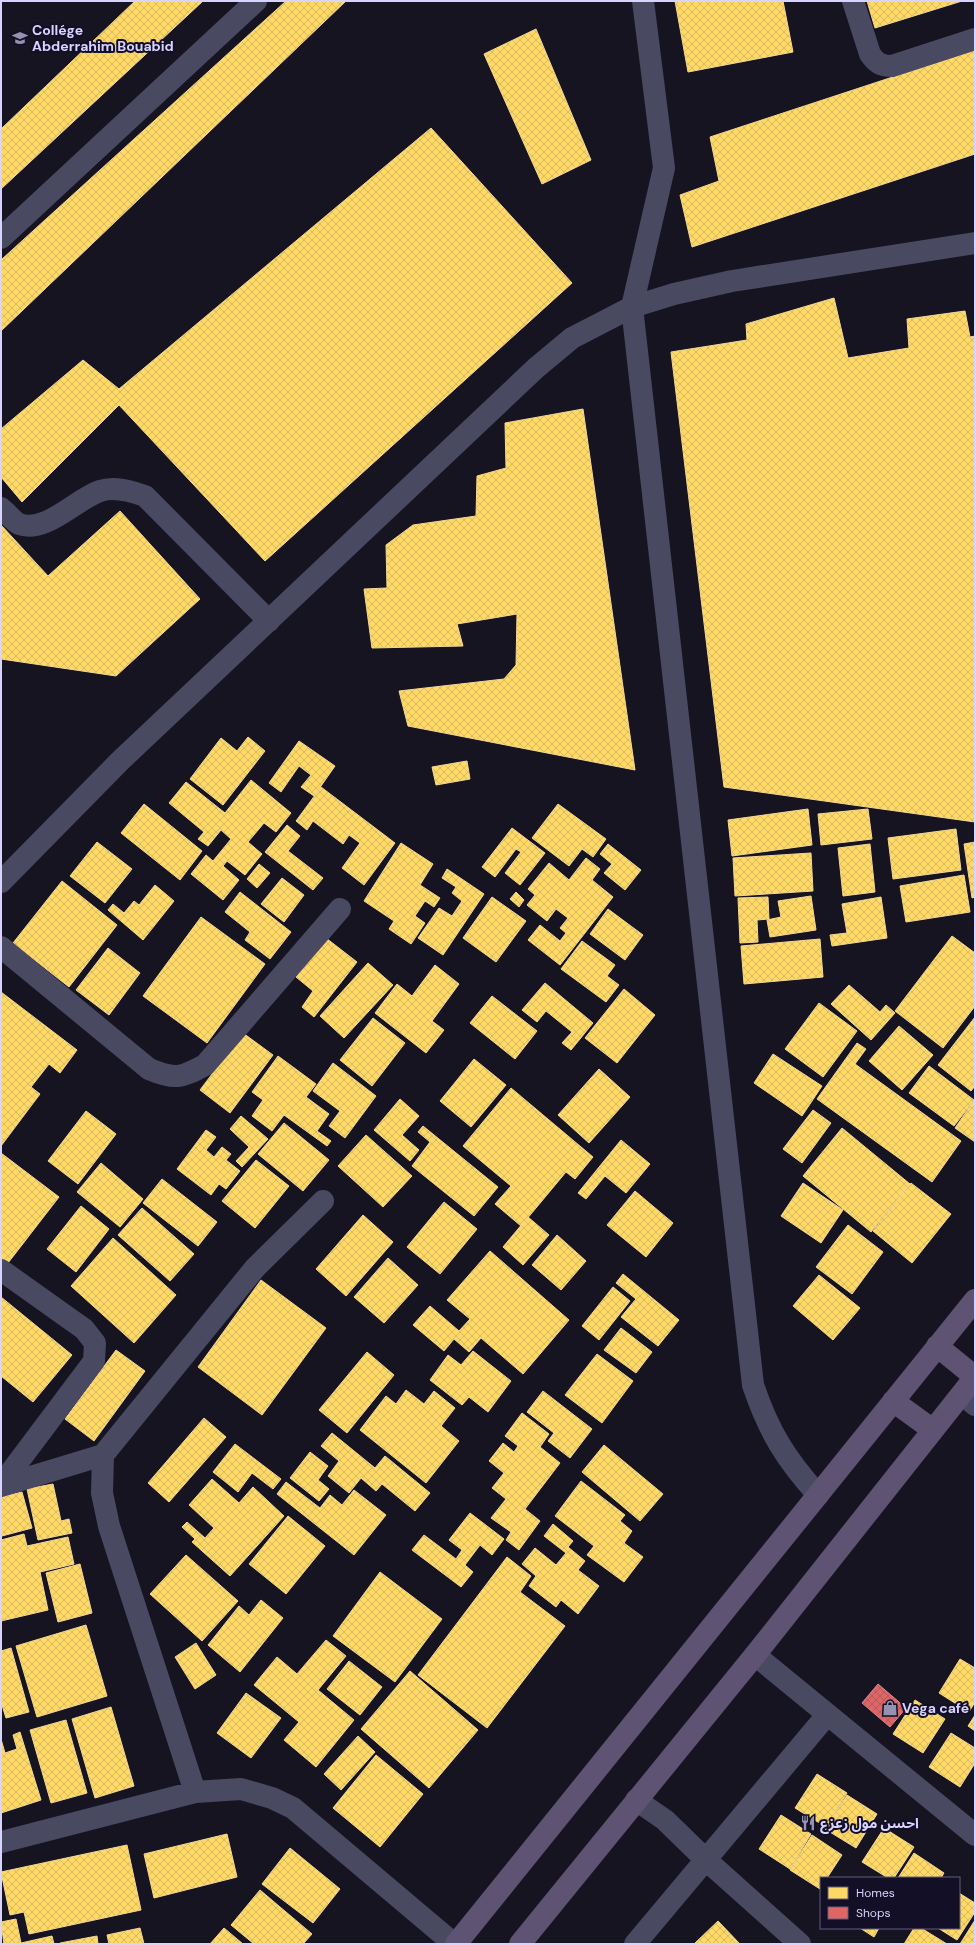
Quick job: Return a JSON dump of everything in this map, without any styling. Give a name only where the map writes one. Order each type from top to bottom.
[{"type":"main road","points":[[455,1944],[975,1300]]},
{"type":"main road","points":[[520,1944],[636,1800],[756,1655],[933,1430],[972,1388],[937,1346]]},
{"type":"main road","points":[[894,1401],[933,1430]]},
{"type":"street","points":[[1,238],[256,1]]},
{"type":"street","points":[[643,1],[664,168],[632,307],[752,1385],[763,1416],[778,1444],[796,1471],[818,1495]]},
{"type":"street","points":[[854,1],[870,54],[875,62],[885,66],[892,66],[975,39]]},
{"type":"street","points":[[1,882],[120,761],[536,368],[572,338],[632,307],[674,294],[732,281],[975,243]]},
{"type":"street","points":[[1,508],[19,524],[30,526],[44,524],[100,491],[126,489],[145,496],[269,621]]},
{"type":"street","points":[[1,947],[149,1069],[166,1076],[185,1076],[205,1065],[340,909]]},
{"type":"street","points":[[1,1485],[103,1455],[255,1268],[323,1201]]},
{"type":"street","points":[[1,1270],[84,1330],[95,1343],[94,1361],[1,1485]]},
{"type":"street","points":[[103,1455],[102,1493],[109,1526],[195,1792]]},
{"type":"street","points":[[756,1655],[827,1715],[975,1835]]},
{"type":"street","points":[[635,1944],[827,1715]]},
{"type":"street","points":[[1,1842],[195,1792],[241,1789],[272,1798],[293,1808],[455,1944]]},
{"type":"street","points":[[636,1800],[665,1820],[705,1859],[800,1944]]},
{"type":"building: Homes","points":[[135,1],[203,1],[1,189],[1,129]]},
{"type":"building: Homes","points":[[286,1],[346,1],[1,331],[1,260]]},
{"type":"building: Homes","points":[[675,1],[783,1],[793,52],[688,72]]},
{"type":"building: Homes","points":[[867,1],[962,1],[875,28]]},
{"type":"building: Homes","points":[[536,29],[591,160],[542,184],[484,54]]},
{"type":"building: Homes","points":[[975,50],[975,154],[692,247],[680,195],[719,181],[710,137]]},
{"type":"building: Homes","points":[[431,128],[572,283],[265,561],[119,405],[22,502],[1,477],[1,429],[83,360],[119,389]]},
{"type":"building: Homes","points":[[834,298],[848,358],[909,348],[907,319],[965,311],[970,337],[975,336],[975,822],[724,787],[671,352],[747,340],[746,324]]},
{"type":"building: Homes","points":[[583,409],[635,770],[408,726],[399,691],[504,679],[516,665],[517,614],[457,624],[463,646],[372,648],[364,589],[387,588],[386,545],[413,525],[476,516],[477,476],[506,468],[505,423]]},
{"type":"building: Homes","points":[[120,511],[200,599],[116,676],[1,659],[1,525],[48,576]]},
{"type":"building: Homes","points":[[248,737],[265,751],[223,805],[190,779],[221,738],[237,751]]},
{"type":"building: Homes","points":[[299,741],[335,766],[314,796],[301,787],[311,775],[299,766],[281,792],[269,783]]},
{"type":"building: Homes","points":[[467,761],[470,779],[436,785],[432,767]]},
{"type":"building: Homes","points":[[251,780],[291,813],[276,832],[264,823],[248,842],[262,854],[245,875],[227,861],[223,866],[239,880],[223,900],[191,874],[206,855],[213,861],[231,839],[221,830],[208,846],[198,839],[204,832],[169,803],[186,782],[225,813]]},
{"type":"building: Homes","points":[[321,787],[395,843],[364,885],[342,868],[360,843],[349,835],[343,844],[313,821],[307,830],[296,821]]},
{"type":"building: Homes","points":[[144,804],[202,851],[180,880],[121,833]]},
{"type":"building: Homes","points":[[558,804],[606,839],[593,857],[582,849],[569,866],[532,838]]},
{"type":"building: Homes","points":[[808,809],[812,845],[732,856],[728,820]]},
{"type":"building: Homes","points":[[868,809],[872,839],[821,845],[818,814]]},
{"type":"building: Homes","points":[[287,825],[300,836],[288,851],[323,878],[313,890],[265,852]]},
{"type":"building: Homes","points":[[512,828],[545,853],[520,885],[505,873],[521,852],[516,849],[495,877],[482,867]]},
{"type":"building: Homes","points":[[956,829],[961,870],[893,879],[888,838]]},
{"type":"building: Homes","points":[[97,842],[132,869],[105,903],[70,876]]},
{"type":"building: Homes","points":[[975,842],[975,897],[972,898],[964,844]]},
{"type":"building: Homes","points":[[401,843],[433,864],[420,885],[440,898],[434,907],[425,901],[415,916],[425,923],[411,944],[389,929],[394,921],[364,901]]},
{"type":"building: Homes","points":[[608,844],[641,870],[625,890],[604,873],[612,864],[600,854]]},
{"type":"building: Homes","points":[[870,844],[875,892],[843,896],[838,848]]},
{"type":"building: Homes","points":[[811,853],[813,891],[735,896],[733,858]]},
{"type":"building: Homes","points":[[586,858],[600,869],[592,880],[613,897],[560,965],[528,940],[540,925],[560,941],[566,933],[560,928],[568,918],[556,909],[547,921],[527,905],[535,895],[528,889],[549,863],[569,880]]},
{"type":"building: Homes","points":[[259,864],[270,873],[257,888],[247,879]]},
{"type":"building: Homes","points":[[447,869],[484,894],[443,955],[418,938],[439,908],[452,916],[462,901],[452,893],[456,887],[442,878]]},
{"type":"building: Homes","points":[[964,875],[970,912],[906,922],[900,886]]},
{"type":"building: Homes","points":[[282,878],[304,895],[284,922],[261,904]]},
{"type":"building: Homes","points":[[62,881],[117,925],[69,987],[13,943]]},
{"type":"building: Homes","points":[[155,885],[174,901],[143,940],[108,910],[113,904],[124,913],[134,901],[139,905]]},
{"type":"building: Homes","points":[[240,892],[291,932],[270,959],[245,940],[250,932],[225,912]]},
{"type":"building: Homes","points":[[516,892],[524,900],[519,907],[510,899]]},
{"type":"building: Homes","points":[[811,896],[816,930],[770,937],[767,920],[781,917],[778,901]]},
{"type":"building: Homes","points":[[492,897],[526,921],[496,962],[463,938]]},
{"type":"building: Homes","points":[[768,897],[769,919],[757,920],[758,942],[740,943],[738,898]]},
{"type":"building: Homes","points":[[881,897],[887,938],[832,946],[830,935],[847,933],[842,904]]},
{"type":"building: Homes","points":[[608,909],[643,935],[625,960],[590,934]]},
{"type":"building: Homes","points":[[201,917],[265,964],[207,1043],[143,996]]},
{"type":"building: Homes","points":[[952,936],[975,953],[975,1006],[943,1048],[895,1011]]},
{"type":"building: Homes","points":[[326,938],[357,962],[314,1017],[302,1007],[313,991],[296,977]]},
{"type":"building: Homes","points":[[820,939],[823,977],[744,984],[741,946]]},
{"type":"building: Homes","points":[[582,941],[615,965],[607,976],[619,985],[606,1002],[561,969]]},
{"type":"building: Homes","points":[[108,948],[140,973],[109,1015],[76,990]]},
{"type":"building: Homes","points":[[368,963],[393,985],[344,1038],[320,1016]]},
{"type":"building: Homes","points":[[435,965],[459,984],[432,1021],[444,1030],[426,1053],[375,1013],[397,984],[412,996]]},
{"type":"building: Homes","points":[[545,983],[593,1023],[571,1050],[562,1043],[572,1032],[546,1011],[537,1022],[522,1010]]},
{"type":"building: Homes","points":[[849,985],[880,1012],[886,1005],[895,1013],[871,1040],[831,1004]]},
{"type":"building: Homes","points":[[624,989],[655,1015],[617,1063],[585,1038]]},
{"type":"building: Homes","points":[[1,992],[77,1050],[60,1073],[49,1064],[31,1087],[40,1094],[1,1146]]},
{"type":"building: Homes","points":[[492,996],[537,1031],[515,1059],[470,1023]]},
{"type":"building: Homes","points":[[819,1003],[857,1031],[823,1077],[785,1049]]},
{"type":"building: Homes","points":[[975,1017],[975,1086],[971,1091],[938,1065]]},
{"type":"building: Homes","points":[[373,1018],[405,1043],[372,1086],[340,1060]]},
{"type":"building: Homes","points":[[899,1026],[933,1055],[902,1090],[869,1061]]},
{"type":"building: Homes","points":[[243,1033],[273,1055],[230,1113],[200,1090]]},
{"type":"building: Homes","points":[[857,1043],[866,1049],[855,1064],[961,1141],[932,1182],[817,1099]]},
{"type":"building: Homes","points":[[773,1054],[822,1086],[802,1116],[754,1083]]},
{"type":"building: Homes","points":[[278,1056],[316,1084],[306,1097],[329,1114],[317,1131],[331,1141],[327,1146],[284,1115],[272,1131],[252,1116],[263,1100],[252,1092]]},
{"type":"building: Homes","points":[[474,1059],[506,1085],[471,1127],[440,1101]]},
{"type":"building: Homes","points":[[333,1063],[376,1096],[345,1138],[329,1126],[340,1111],[313,1091]]},
{"type":"building: Homes","points":[[929,1066],[974,1100],[954,1126],[909,1093]]},
{"type":"building: Homes","points":[[599,1069],[630,1097],[589,1143],[558,1115]]},
{"type":"building: Homes","points":[[511,1088],[593,1157],[575,1179],[566,1172],[521,1226],[495,1204],[511,1186],[463,1146]]},
{"type":"building: Homes","points":[[400,1099],[419,1116],[402,1135],[419,1150],[410,1161],[374,1130]]},
{"type":"building: Homes","points":[[975,1099],[975,1142],[955,1128]]},
{"type":"building: Homes","points":[[813,1110],[831,1123],[802,1163],[783,1149]]},
{"type":"building: Homes","points":[[86,1111],[116,1134],[78,1184],[48,1161]]},
{"type":"building: Homes","points":[[241,1116],[268,1139],[242,1167],[236,1161],[249,1147],[230,1129]]},
{"type":"building: Homes","points":[[284,1123],[329,1160],[303,1191],[258,1154]]},
{"type":"building: Homes","points":[[423,1126],[498,1187],[474,1216],[412,1166],[430,1142],[418,1132]]},
{"type":"building: Homes","points":[[842,1128],[910,1184],[871,1232],[803,1176]]},
{"type":"building: Homes","points":[[206,1130],[216,1137],[206,1150],[214,1157],[222,1147],[231,1154],[226,1160],[240,1171],[226,1189],[219,1184],[211,1195],[177,1169]]},
{"type":"building: Homes","points":[[366,1135],[412,1176],[383,1207],[338,1166]]},
{"type":"building: Homes","points":[[621,1140],[650,1164],[626,1193],[605,1176],[586,1199],[578,1193]]},
{"type":"building: Homes","points":[[1,1153],[59,1197],[8,1263],[1,1258]]},
{"type":"building: Homes","points":[[256,1160],[289,1186],[255,1228],[222,1201]]},
{"type":"building: Homes","points":[[101,1163],[143,1199],[120,1227],[77,1192]]},
{"type":"building: Homes","points":[[162,1179],[217,1222],[198,1246],[143,1203]]},
{"type":"building: Homes","points":[[803,1183],[843,1210],[821,1243],[781,1216]]},
{"type":"building: Homes","points":[[911,1183],[951,1214],[912,1263],[873,1231]]},
{"type":"building: Homes","points":[[635,1191],[673,1223],[646,1257],[607,1225]]},
{"type":"building: Homes","points":[[444,1202],[477,1229],[440,1274],[407,1247]]},
{"type":"building: Homes","points":[[81,1206],[109,1229],[76,1272],[47,1249]]},
{"type":"building: Homes","points":[[142,1208],[194,1254],[170,1281],[118,1235]]},
{"type":"building: Homes","points":[[363,1215],[393,1242],[346,1296],[316,1269]]},
{"type":"building: Homes","points":[[528,1217],[549,1235],[523,1265],[503,1247]]},
{"type":"building: Homes","points":[[848,1225],[883,1252],[852,1294],[816,1267]]},
{"type":"building: Homes","points":[[557,1235],[586,1261],[561,1290],[532,1265]]},
{"type":"building: Homes","points":[[113,1238],[176,1295],[134,1343],[71,1286]]},
{"type":"building: Homes","points":[[490,1251],[569,1320],[523,1374],[481,1338],[469,1352],[454,1339],[444,1351],[413,1325],[430,1306],[459,1331],[470,1319],[447,1300]]},
{"type":"building: Homes","points":[[388,1258],[418,1285],[384,1323],[354,1297]]},
{"type":"building: Homes","points":[[623,1274],[679,1320],[658,1346],[621,1317],[636,1299],[616,1283]]},
{"type":"building: Homes","points":[[819,1275],[860,1308],[833,1340],[793,1306]]},
{"type":"building: Homes","points":[[261,1280],[326,1328],[262,1415],[198,1367]]},
{"type":"building: Homes","points":[[613,1287],[630,1301],[599,1340],[582,1326]]},
{"type":"building: Homes","points":[[1,1297],[72,1355],[33,1402],[1,1376]]},
{"type":"building: Homes","points":[[621,1328],[652,1352],[636,1373],[604,1350]]},
{"type":"building: Homes","points":[[116,1350],[145,1371],[94,1441],[65,1419]]},
{"type":"building: Homes","points":[[473,1351],[511,1381],[488,1412],[469,1397],[462,1405],[430,1380],[448,1355],[461,1365]]},
{"type":"building: Homes","points":[[367,1352],[394,1375],[347,1433],[319,1410]]},
{"type":"building: Homes","points":[[597,1354],[633,1381],[602,1423],[565,1395]]},
{"type":"building: Homes","points":[[406,1390],[424,1404],[434,1391],[455,1408],[441,1426],[459,1441],[426,1483],[360,1430],[386,1396],[396,1404]]},
{"type":"building: Homes","points":[[543,1391],[592,1429],[570,1458],[548,1441],[554,1433],[527,1412]]},
{"type":"building: Homes","points":[[522,1413],[549,1434],[540,1447],[560,1463],[525,1509],[540,1521],[519,1550],[506,1540],[511,1532],[491,1518],[506,1499],[492,1488],[504,1473],[489,1461],[503,1443],[514,1452],[518,1446],[505,1436]]},
{"type":"building: Homes","points":[[204,1418],[226,1437],[169,1502],[148,1483]]},
{"type":"building: Homes","points":[[332,1433],[375,1468],[385,1456],[430,1493],[415,1511],[382,1484],[376,1491],[361,1478],[349,1493],[328,1476],[339,1461],[321,1446]]},
{"type":"building: Homes","points":[[235,1444],[281,1479],[273,1489],[252,1473],[238,1492],[213,1472]]},
{"type":"building: Homes","points":[[604,1445],[663,1494],[640,1521],[582,1472]]},
{"type":"building: Homes","points":[[310,1452],[328,1466],[318,1480],[329,1489],[319,1501],[290,1478]]},
{"type":"building: Homes","points":[[212,1479],[239,1503],[253,1487],[284,1516],[230,1576],[192,1542],[195,1539],[182,1527],[187,1522],[205,1538],[214,1528],[189,1505]]},
{"type":"building: Homes","points":[[581,1481],[625,1515],[620,1521],[632,1531],[624,1543],[643,1557],[624,1582],[587,1555],[594,1546],[555,1516]]},
{"type":"building: Homes","points":[[286,1482],[320,1508],[330,1495],[342,1505],[354,1490],[386,1515],[354,1555],[277,1494]]},
{"type":"building: Homes","points":[[53,1484],[61,1521],[69,1519],[72,1533],[38,1540],[27,1489]]},
{"type":"building: Homes","points":[[22,1492],[32,1528],[2,1536],[1,1497]]},
{"type":"building: Homes","points":[[470,1513],[504,1539],[492,1555],[480,1545],[465,1565],[473,1572],[461,1587],[412,1550],[424,1535],[456,1559],[462,1550],[449,1540]]},
{"type":"building: Homes","points":[[288,1516],[325,1546],[286,1594],[249,1564]]},
{"type":"building: Homes","points":[[553,1524],[573,1541],[568,1547],[585,1561],[578,1570],[599,1586],[578,1614],[561,1600],[556,1607],[529,1586],[536,1576],[522,1564],[535,1548],[556,1565],[566,1553],[544,1536]]},
{"type":"building: Homes","points":[[24,1534],[27,1546],[68,1537],[74,1564],[40,1572],[48,1610],[1,1621],[1,1540]]},
{"type":"building: Homes","points":[[186,1555],[238,1601],[202,1641],[150,1594]]},
{"type":"building: Homes","points":[[507,1557],[531,1576],[520,1592],[565,1626],[487,1728],[418,1675]]},
{"type":"building: Homes","points":[[80,1564],[92,1613],[58,1622],[46,1573]]},
{"type":"building: Homes","points":[[380,1572],[442,1619],[395,1682],[333,1636]]},
{"type":"building: Homes","points":[[261,1600],[283,1618],[240,1672],[208,1645],[239,1606],[249,1615]]},
{"type":"building: Homes","points":[[86,1625],[107,1696],[37,1717],[16,1646]]},
{"type":"building: Homes","points":[[326,1640],[346,1656],[318,1690],[354,1720],[316,1767],[284,1740],[299,1722],[254,1685],[277,1657],[297,1674]]},
{"type":"building: Homes","points":[[196,1643],[216,1675],[195,1689],[175,1657]]},
{"type":"building: Homes","points":[[11,1648],[29,1712],[6,1718],[1,1702],[1,1651]]},
{"type":"building: Homes","points":[[960,1659],[975,1668],[975,1702],[969,1712],[939,1693]]},
{"type":"building: Homes","points":[[349,1661],[382,1687],[360,1715],[327,1689]]},
{"type":"building: Homes","points":[[410,1671],[478,1730],[429,1788],[361,1729]]},
{"type":"building: Homes","points":[[246,1693],[281,1718],[251,1758],[217,1733]]},
{"type":"building: Homes","points":[[915,1700],[945,1719],[923,1753],[893,1734]]},
{"type":"building: Homes","points":[[111,1707],[134,1786],[95,1798],[72,1719]]},
{"type":"building: Homes","points":[[975,1715],[975,1731],[968,1726]]},
{"type":"building: Homes","points":[[66,1720],[87,1793],[51,1803],[30,1730]]},
{"type":"building: Homes","points":[[20,1732],[41,1800],[1,1813],[1,1739],[5,1753],[17,1749],[13,1735]]},
{"type":"building: Homes","points":[[951,1733],[975,1748],[975,1763],[960,1787],[929,1767]]},
{"type":"building: Homes","points":[[358,1736],[375,1752],[341,1790],[324,1774]]},
{"type":"building: Homes","points":[[376,1755],[423,1794],[380,1847],[333,1808]]},
{"type":"building: Homes","points":[[817,1774],[847,1793],[826,1827],[795,1808]]},
{"type":"building: Homes","points":[[847,1795],[877,1814],[856,1848],[825,1829]]},
{"type":"building: Homes","points":[[781,1815],[811,1834],[790,1869],[759,1849]]},
{"type":"building: Homes","points":[[884,1828],[914,1847],[895,1877],[886,1877],[862,1862]]},
{"type":"building: Homes","points":[[227,1834],[237,1877],[154,1898],[144,1854]]},
{"type":"building: Homes","points":[[812,1835],[842,1855],[828,1877],[820,1877],[820,1889],[790,1870]]},
{"type":"building: Homes","points":[[127,1845],[141,1910],[29,1934],[24,1912],[10,1915],[1,1872]]},
{"type":"building: Homes","points":[[290,1848],[340,1889],[313,1923],[262,1884]]},
{"type":"building: Homes","points":[[914,1853],[944,1873],[942,1877],[899,1877]]},
{"type":"building: Homes","points":[[260,1890],[312,1934],[303,1944],[254,1944],[231,1925]]},
{"type":"building: Homes","points":[[960,1894],[975,1903],[975,1912],[957,1940],[940,1929],[960,1929]]},
{"type":"building: Homes","points":[[16,1919],[21,1943],[52,1936],[54,1944],[4,1944],[1,1922]]},
{"type":"building: Homes","points":[[975,1920],[975,1944],[960,1944]]},
{"type":"building: Homes","points":[[718,1921],[740,1944],[694,1944]]},
{"type":"building: Homes","points":[[140,1928],[144,1944],[109,1944],[107,1935]]},
{"type":"building: Homes","points":[[224,1928],[243,1944],[210,1944]]},
{"type":"building: Homes","points":[[862,1929],[878,1929],[874,1937]]},
{"type":"building: Homes","points":[[913,1929],[923,1929],[947,1944],[904,1944]]},
{"type":"building: Homes","points":[[97,1936],[98,1944],[60,1944],[60,1943]]},
{"type":"building: Shops","points":[[878,1684],[906,1708],[890,1727],[862,1703]]},
{"type":"place","name":"Collége Abderrahim Bouabid","points":[[20,38]]},
{"type":"place","name":"Vega café","points":[[890,1708]]},
{"type":"place","name":"احسن مول زعزع","points":[[808,1823]]}]
